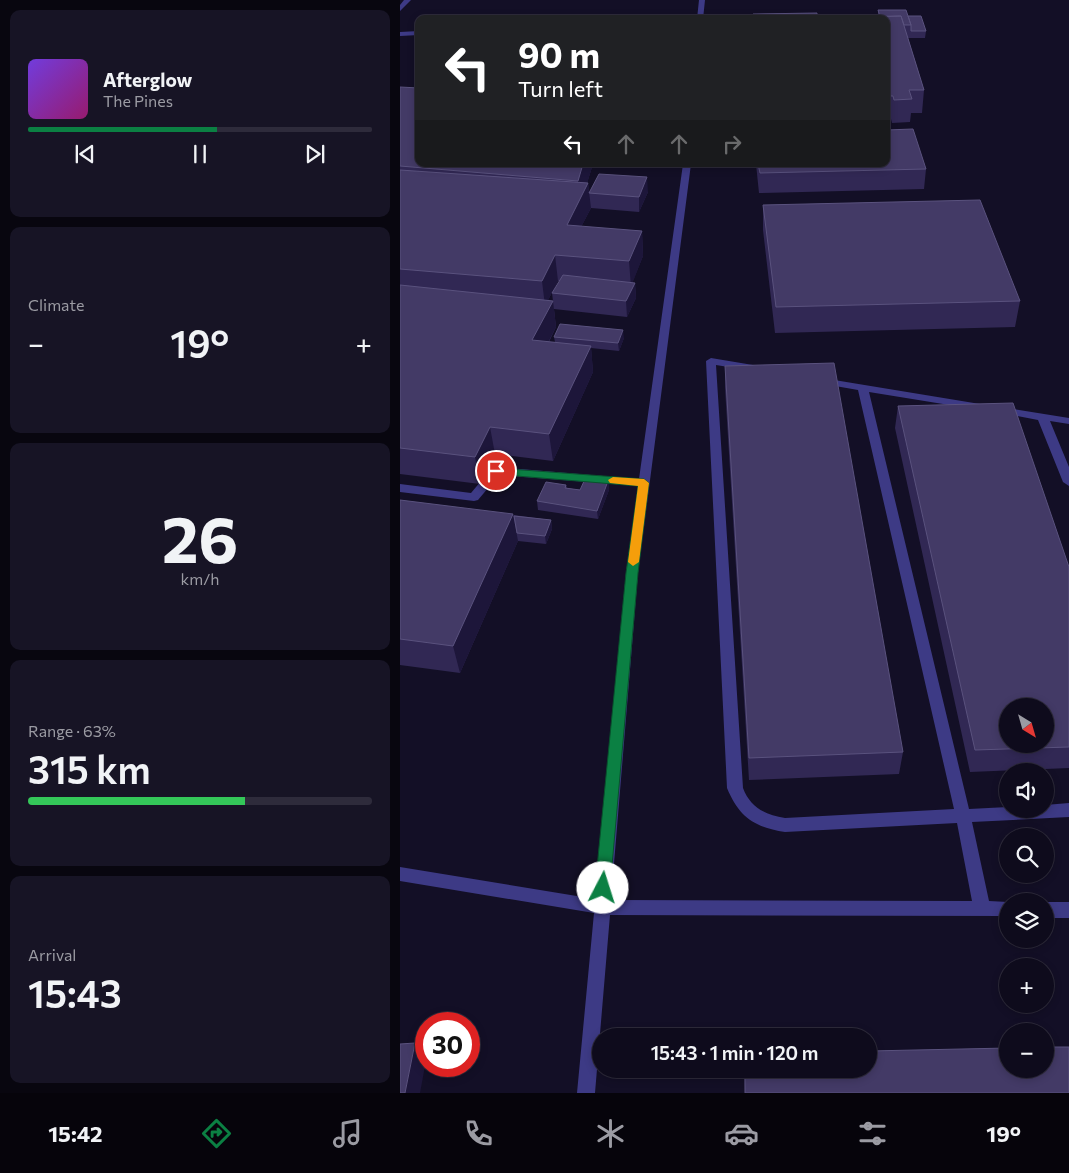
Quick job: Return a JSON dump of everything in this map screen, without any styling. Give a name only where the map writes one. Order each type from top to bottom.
[{"type":"street","points":[[400,9],[408,0]]},
{"type":"street","points":[[700,15],[702,0]]},
{"type":"street","points":[[400,34],[415,33]]},
{"type":"street","points":[[586,1093],[631,583],[687,167]]},
{"type":"street","points":[[768,371],[711,361],[735,788],[739,799],[746,809],[757,818],[785,825],[1069,810]]},
{"type":"street","points":[[806,378],[1069,421]]},
{"type":"street","points":[[863,388],[963,816],[982,909]]},
{"type":"street","points":[[1043,417],[1069,482]]},
{"type":"street","points":[[400,488],[474,497],[496,471],[644,483]]},
{"type":"street","points":[[400,874],[601,907],[999,909]]},
{"type":"street","points":[[1054,910],[1069,910]]},
{"type":"building","points":[[878,10],[906,10],[911,25],[904,25],[901,16],[879,15]]},
{"type":"building","points":[[817,13],[817,15],[753,15]]},
{"type":"building","points":[[890,16],[901,16],[924,90],[909,90],[912,99],[894,100],[893,96],[890,96]]},
{"type":"building","points":[[908,16],[921,16],[926,31],[911,31]]},
{"type":"building","points":[[400,87],[415,88],[415,167],[582,167],[578,181],[400,166]]},
{"type":"building","points":[[913,129],[926,169],[760,173],[759,167],[890,167],[890,130]]},
{"type":"building","points":[[400,170],[588,183],[567,225],[642,231],[629,261],[555,255],[542,281],[400,269]]},
{"type":"building","points":[[599,174],[647,177],[639,197],[589,193]]},
{"type":"building","points":[[980,200],[1020,301],[776,307],[763,205]]},
{"type":"building","points":[[563,275],[635,283],[626,301],[552,293]]},
{"type":"building","points":[[400,285],[553,301],[532,340],[591,346],[549,434],[490,427],[475,457],[400,448]]},
{"type":"building","points":[[560,324],[623,330],[618,343],[554,337]]},
{"type":"building","points":[[834,363],[903,752],[749,758],[725,366]]},
{"type":"building","points":[[1013,403],[1069,567],[1069,747],[1054,747],[1054,698],[999,698],[999,749],[975,750],[898,406]]},
{"type":"building","points":[[585,479],[608,481],[597,511],[537,501],[546,482],[566,485],[565,488],[580,490]]},
{"type":"building","points":[[400,500],[513,514],[453,646],[400,639]]},
{"type":"building","points":[[514,516],[551,520],[545,536],[517,533]]},
{"type":"building","points":[[415,1043],[405,1093],[400,1093],[400,1044]]},
{"type":"building","points":[[1054,1047],[1069,1047],[1069,1093],[745,1093],[745,1078],[877,1078],[877,1051],[999,1048],[999,1078],[1054,1078]]},
{"type":"slow traffic","points":[[613,480],[644,483],[633,562]]},
{"type":"route","points":[[496,471],[644,483],[632,573],[603,888]]}]
